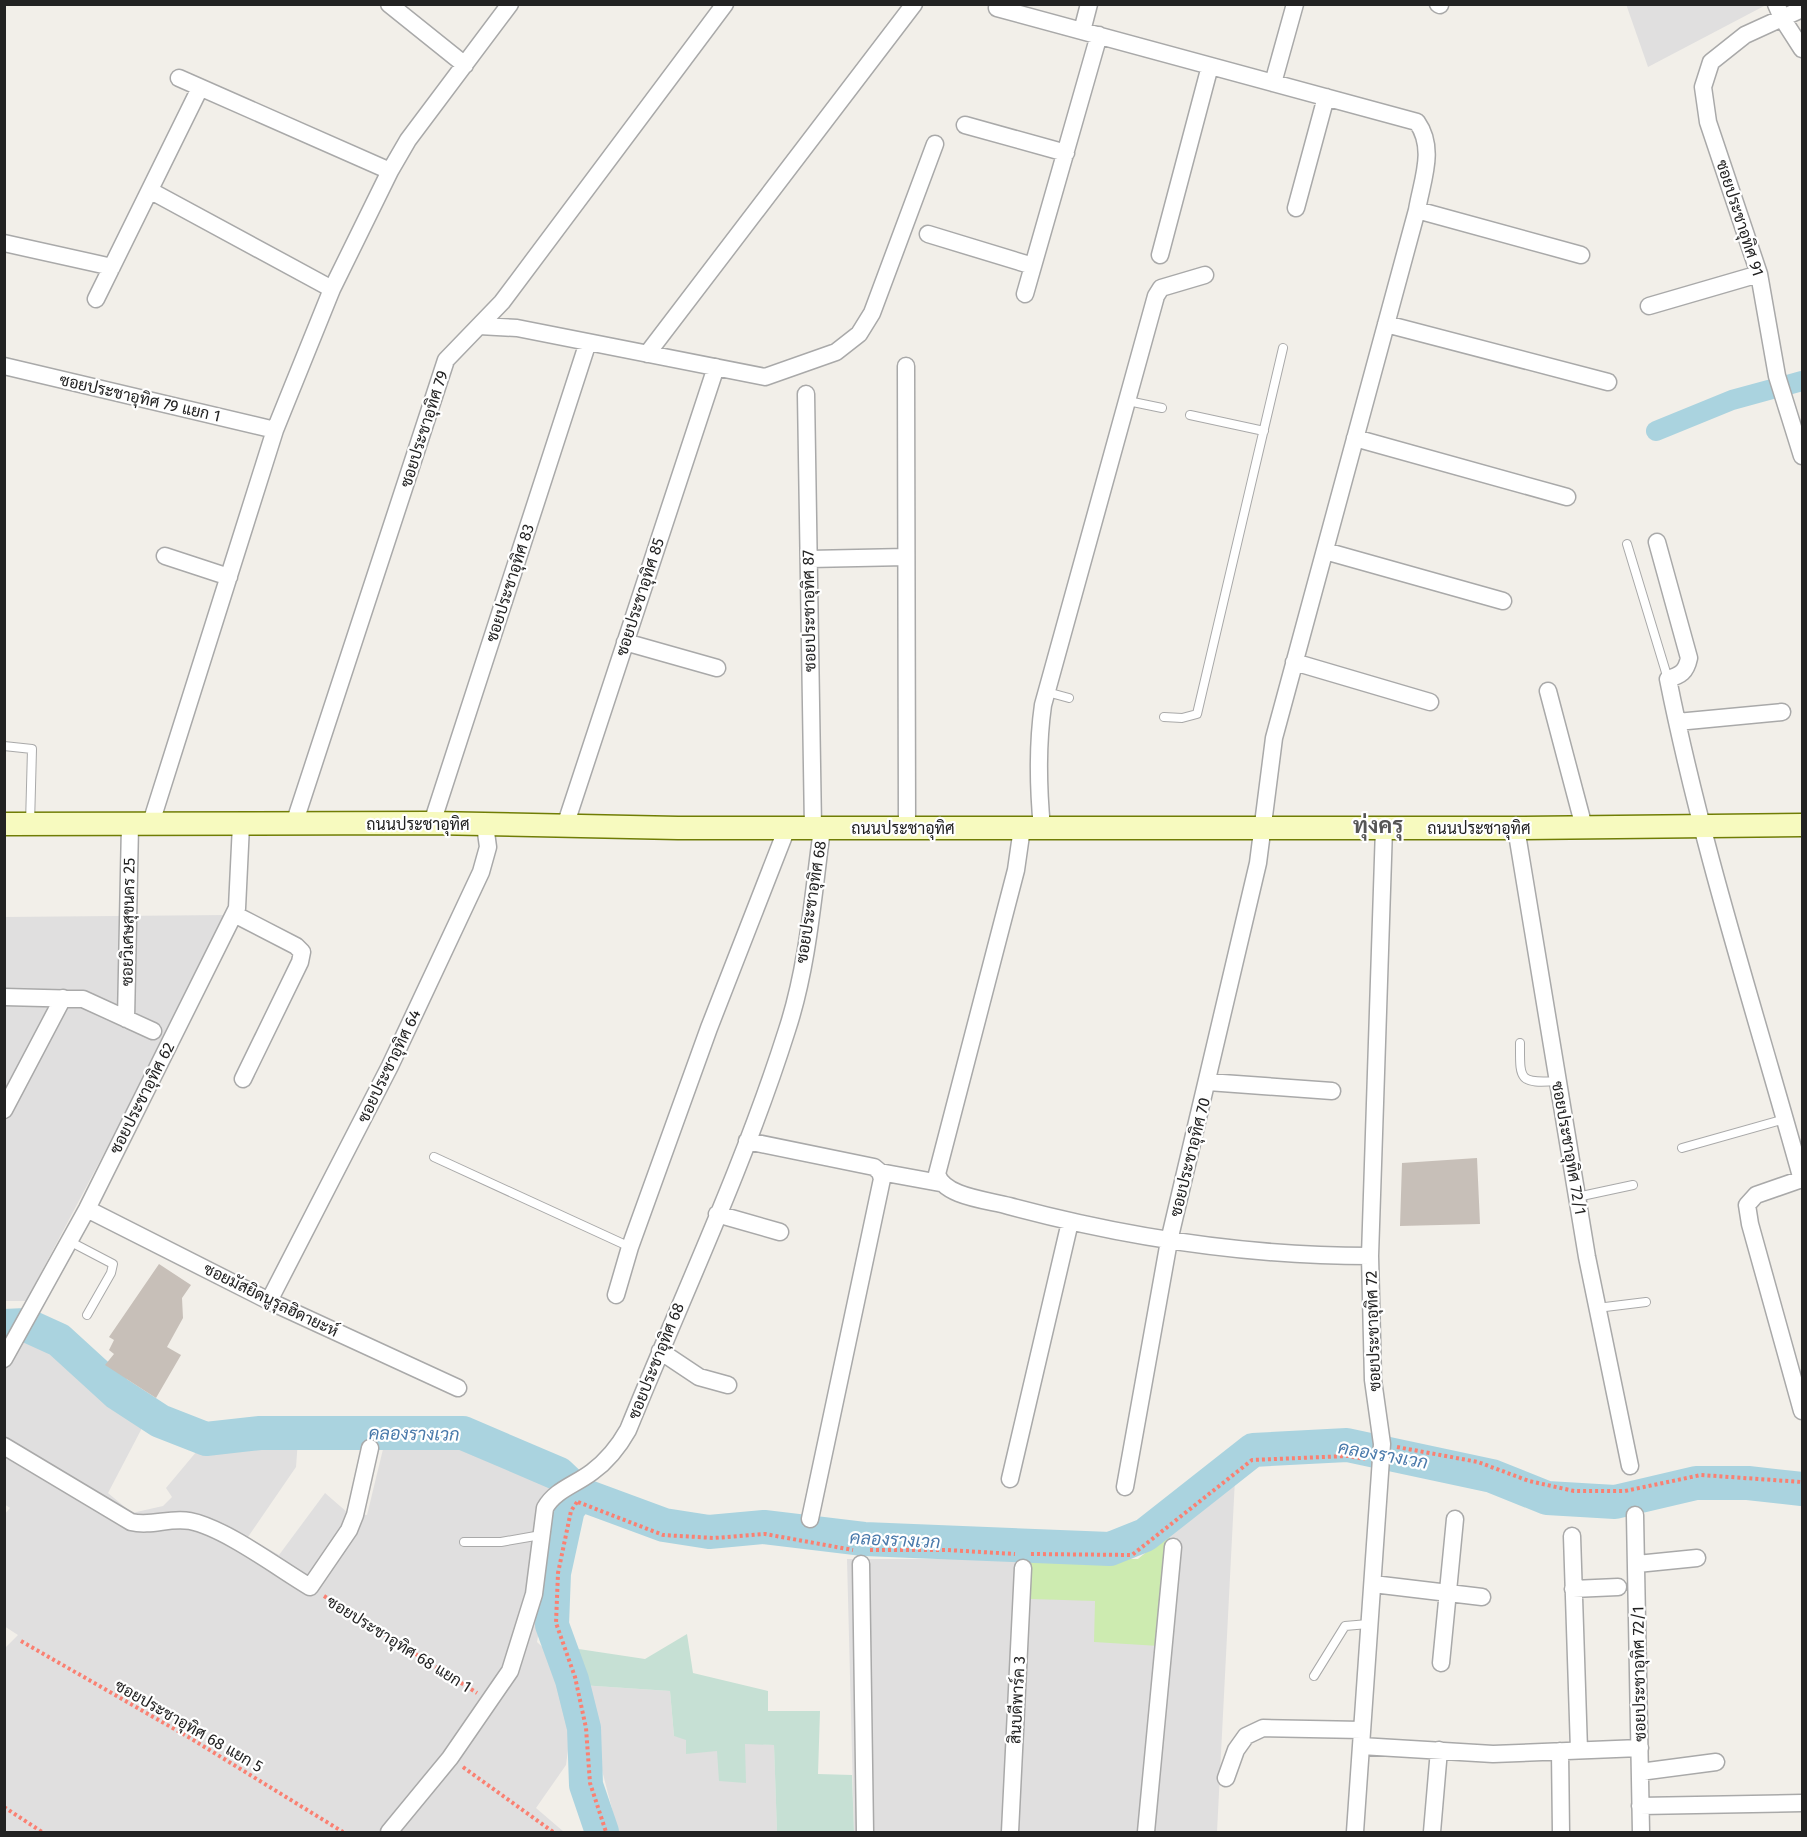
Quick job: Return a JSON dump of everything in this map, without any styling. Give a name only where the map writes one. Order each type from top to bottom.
[{"type":"main road","name":"ถนนประชาอุทิศ","points":[[4,824],[432,824],[787,828],[1516,828],[1803,825]]},
{"type":"street","points":[[388,4],[465,65]]},
{"type":"street","points":[[140,825],[229,577],[275,430],[333,289],[390,171],[408,140],[510,4]]},
{"type":"street","name":"ซอยประชาอุทิศ 79","points":[[294,824],[446,360],[502,303],[725,4]]},
{"type":"street","points":[[647,354],[914,4]]},
{"type":"street","points":[[1082,31],[1089,4]]},
{"type":"street","points":[[1273,83],[1295,4]]},
{"type":"street","points":[[997,8],[1326,97],[1296,208]]},
{"type":"street","name":"ซอยประชาอุทิศ 91","points":[[1803,9],[1779,11],[1745,35],[1711,62],[1702,87],[1708,122],[1759,274],[1777,376],[1803,456]]},
{"type":"street","points":[[1779,11],[1803,49]]},
{"type":"street","points":[[1025,294],[1099,35]]},
{"type":"street","points":[[1160,255],[1210,66]]},
{"type":"street","points":[[179,78],[200,90],[390,171]]},
{"type":"street","points":[[96,299],[200,90]]},
{"type":"street","name":"ซอยประชาอุทิศ 70","points":[[1125,1487],[1169,1241],[1241,946],[1258,863],[1274,738],[1417,210],[1428,151],[1426,134],[1417,122],[1326,97]]},
{"type":"street","points":[[965,125],[1066,153]]},
{"type":"street","points":[[479,326],[517,328],[765,377],[836,352],[859,334],[872,313],[935,144]]},
{"type":"street","points":[[151,191],[333,289]]},
{"type":"street","points":[[1417,210],[1581,255]]},
{"type":"street","points":[[928,234],[1034,266]]},
{"type":"street","points":[[4,243],[112,267]]},
{"type":"street","points":[[1649,306],[1759,274]]},
{"type":"street","points":[[1204,275],[1161,288],[1156,296],[1047,692],[1037,742],[1032,828],[1016,870],[937,1174],[944,1187],[968,1195],[1070,1222],[1169,1241],[1298,1256],[1370,1256]]},
{"type":"street","points":[[1386,324],[1608,382]]},
{"type":"street","name":"ซอยประชาอุทิศ 83","points":[[432,824],[588,342]]},
{"type":"street","name":"ซอยประชาอุทิศ 79 แยก 1","points":[[4,366],[275,430]]},
{"type":"street","points":[[906,366],[907,828]]},
{"type":"street","name":"ซอยประชาอุทิศ 85","points":[[565,826],[716,367]]},
{"type":"street","name":"ซอยประชาอุทิศ 87","points":[[806,393],[817,828]]},
{"type":"street","points":[[1355,438],[1567,497]]},
{"type":"street","points":[[1657,542],[1689,658],[1687,668],[1681,675],[1668,679],[1677,722],[1701,826],[1802,1179],[1756,1195],[1747,1205],[1750,1224],[1803,1411]]},
{"type":"street","points":[[1325,550],[1503,601]]},
{"type":"street","points":[[165,556],[229,577]]},
{"type":"street","points":[[809,559],[906,557]]},
{"type":"street","points":[[625,642],[717,668]]},
{"type":"street","points":[[1294,662],[1430,702]]},
{"type":"street","points":[[1548,691],[1584,827]]},
{"type":"street","points":[[1677,722],[1782,712]]},
{"type":"street","name":"ซอยวิเศษสุขนคร 25","points":[[126,1019],[140,825]]},
{"type":"street","name":"ซอยประชาอุทิศ 62","points":[[4,1359],[35,1308],[87,1209],[234,914],[240,892],[241,825]]},
{"type":"street","name":"ซอยประชาอุทิศ 64","points":[[269,1301],[390,1066],[482,872],[488,847],[485,825]]},
{"type":"street","points":[[616,1296],[630,1247],[709,1028],[787,828]]},
{"type":"street","name":"ซอยประชาอุทิศ 68","points":[[389,1833],[450,1758],[510,1671],[534,1594],[545,1509],[551,1497],[591,1473],[620,1444],[660,1351],[747,1141],[788,1029],[797,989],[817,828]]},
{"type":"street","name":"ซอยประชาอุทิศ 72","points":[[1355,1833],[1381,1460],[1373,1380],[1370,1256],[1384,828]]},
{"type":"street","name":"ซอยประชาอุทิศ 72/1","points":[[1516,828],[1577,1197],[1597,1308],[1630,1466]]},
{"type":"street","points":[[234,914],[296,946],[302,952],[300,962],[243,1079]]},
{"type":"street","points":[[4,997],[83,999],[153,1031]]},
{"type":"street","points":[[4,1110],[63,998]]},
{"type":"street","points":[[1208,1082],[1332,1091]]},
{"type":"street","points":[[747,1141],[874,1167],[880,1172],[940,1183]]},
{"type":"street","points":[[810,1519],[880,1191],[882,1179],[880,1172]]},
{"type":"street","name":"ซอยมัสยิดนูรุลฮิดายะห์","points":[[87,1209],[269,1301],[458,1388]]},
{"type":"street","points":[[717,1214],[780,1232]]},
{"type":"street","points":[[1010,1479],[1070,1222]]},
{"type":"street","points":[[660,1351],[699,1377],[728,1385]]},
{"type":"street","name":"ซอยประชาอุทิศ 68 แยก 1","points":[[4,1446],[131,1522],[143,1525],[171,1518],[212,1528],[310,1587],[349,1530],[355,1515],[370,1448]]},
{"type":"street","name":"ซอยประชาอุทิศ 72/1","points":[[1635,1515],[1641,1833]]},
{"type":"street","points":[[1441,1663],[1455,1519]]},
{"type":"street","points":[[1572,1536],[1579,1750]]},
{"type":"street","points":[[1146,1833],[1173,1547]]},
{"type":"street","points":[[861,1555],[865,1833]]},
{"type":"street","points":[[1637,1564],[1697,1558]]},
{"type":"street","name":"สินบดีพาร์ค 3","points":[[1010,1833],[1023,1568]]},
{"type":"street","points":[[1373,1584],[1482,1597]]},
{"type":"street","points":[[1573,1589],[1618,1587]]},
{"type":"street","points":[[1226,1778],[1236,1750],[1246,1736],[1263,1728],[1361,1738],[1439,1750],[1493,1754],[1640,1748]]},
{"type":"street","points":[[1432,1833],[1439,1750]]},
{"type":"street","points":[[1560,1751],[1561,1833]]},
{"type":"street","points":[[1640,1772],[1716,1762]]},
{"type":"street","points":[[1641,1806],[1803,1803]]},
{"type":"lane","points":[[1164,717],[1182,718],[1197,714],[1283,348]]},
{"type":"lane","points":[[1128,401],[1162,408]]},
{"type":"lane","points":[[1190,415],[1264,431]]},
{"type":"lane","points":[[1627,544],[1668,679]]},
{"type":"lane","points":[[1047,692],[1069,698]]},
{"type":"lane","points":[[4,746],[32,749],[30,824]]},
{"type":"lane","points":[[1520,1043],[1520,1074],[1524,1079],[1538,1083],[1557,1081]]},
{"type":"lane","points":[[1682,1148],[1785,1119]]},
{"type":"lane","points":[[434,1157],[630,1247]]},
{"type":"lane","points":[[1577,1197],[1633,1185]]},
{"type":"lane","points":[[69,1241],[113,1264],[111,1273],[87,1315]]},
{"type":"lane","points":[[1597,1308],[1646,1302]]},
{"type":"lane","points":[[464,1542],[501,1542],[541,1535]]},
{"type":"lane","points":[[1314,1676],[1345,1626],[1368,1624]]},
{"type":"path","points":[[570,1495],[578,1502],[663,1535],[714,1538],[765,1534],[861,1555],[1132,1555],[1252,1460],[1348,1456],[1381,1460],[1478,1462],[1529,1481],[1574,1491],[1626,1491],[1701,1474],[1803,1482]]},
{"type":"path","points":[[578,1502],[571,1511],[558,1573],[556,1623],[576,1677],[586,1728],[590,1783],[606,1833]]},
{"type":"path","name":"ซอยประชาอุทิศ 68 แยก 1","points":[[310,1587],[489,1701]]},
{"type":"path","name":"ซอยประชาอุทิศ 68 แยก 5","points":[[21,1641],[190,1738],[343,1833]]},
{"type":"path","points":[[450,1758],[553,1833]]},
{"type":"path","points":[[4,1807],[42,1833]]},
{"type":"shaded area","points":[[1626,4],[1766,4],[1766,5],[1648,67]]},
{"type":"shaded area","points":[[226,915],[166,1036],[26,1301],[5,1301],[4,917]]},
{"type":"shaded area","points":[[10,1334],[43,1347],[142,1428],[108,1493],[132,1513],[163,1506],[172,1497],[166,1488],[202,1445],[298,1440],[296,1467],[248,1537],[279,1555],[325,1493],[348,1513],[367,1515],[385,1441],[453,1441],[499,1455],[552,1482],[561,1503],[537,1642],[557,1661],[567,1708],[569,1742],[566,1765],[536,1808],[564,1832],[5,1832],[4,1649],[18,1635],[4,1626],[4,1515],[10,1508],[4,1504],[4,1344]]},
{"type":"shaded area","points":[[1235,1479],[1217,1832],[854,1832],[847,1559],[1138,1559]]},
{"type":"shaded area","points":[[580,1685],[670,1691],[674,1736],[774,1745],[777,1832],[618,1832]]},
{"type":"green space","points":[[1170,1533],[1159,1646],[1094,1642],[1095,1601],[1031,1599],[1030,1559],[1138,1559]]},
{"type":"green space","points":[[687,1634],[693,1673],[768,1691],[768,1711],[820,1711],[818,1774],[852,1775],[854,1832],[777,1832],[774,1745],[745,1744],[746,1783],[719,1781],[717,1751],[686,1754],[686,1740],[674,1736],[670,1691],[580,1685],[572,1648],[645,1659]]},
{"type":"building","points":[[1477,1158],[1480,1224],[1400,1226],[1402,1163]]},
{"type":"building","points":[[159,1264],[191,1285],[182,1298],[183,1318],[167,1347],[181,1355],[156,1398],[105,1365],[114,1354],[109,1350],[114,1340],[109,1337]]},
{"type":"waterway","points":[[1656,431],[1732,400],[1802,381]]},
{"type":"waterway","name":"คลองรางเวก","points":[[4,1326],[26,1325],[59,1340],[117,1393],[160,1421],[206,1439],[260,1433],[463,1433],[559,1474],[580,1494],[664,1525],[709,1532],[764,1527],[864,1539],[1110,1549],[1145,1535],[1253,1450],[1347,1445],[1492,1476],[1547,1498],[1615,1502],[1696,1483],[1748,1483],[1802,1489]]},
{"type":"waterway","points":[[580,1494],[568,1509],[554,1573],[552,1625],[572,1680],[584,1728],[586,1785],[602,1832]]},
{"type":"district","name":"ทุ่งครุ","points":[[1378,825]]}]
